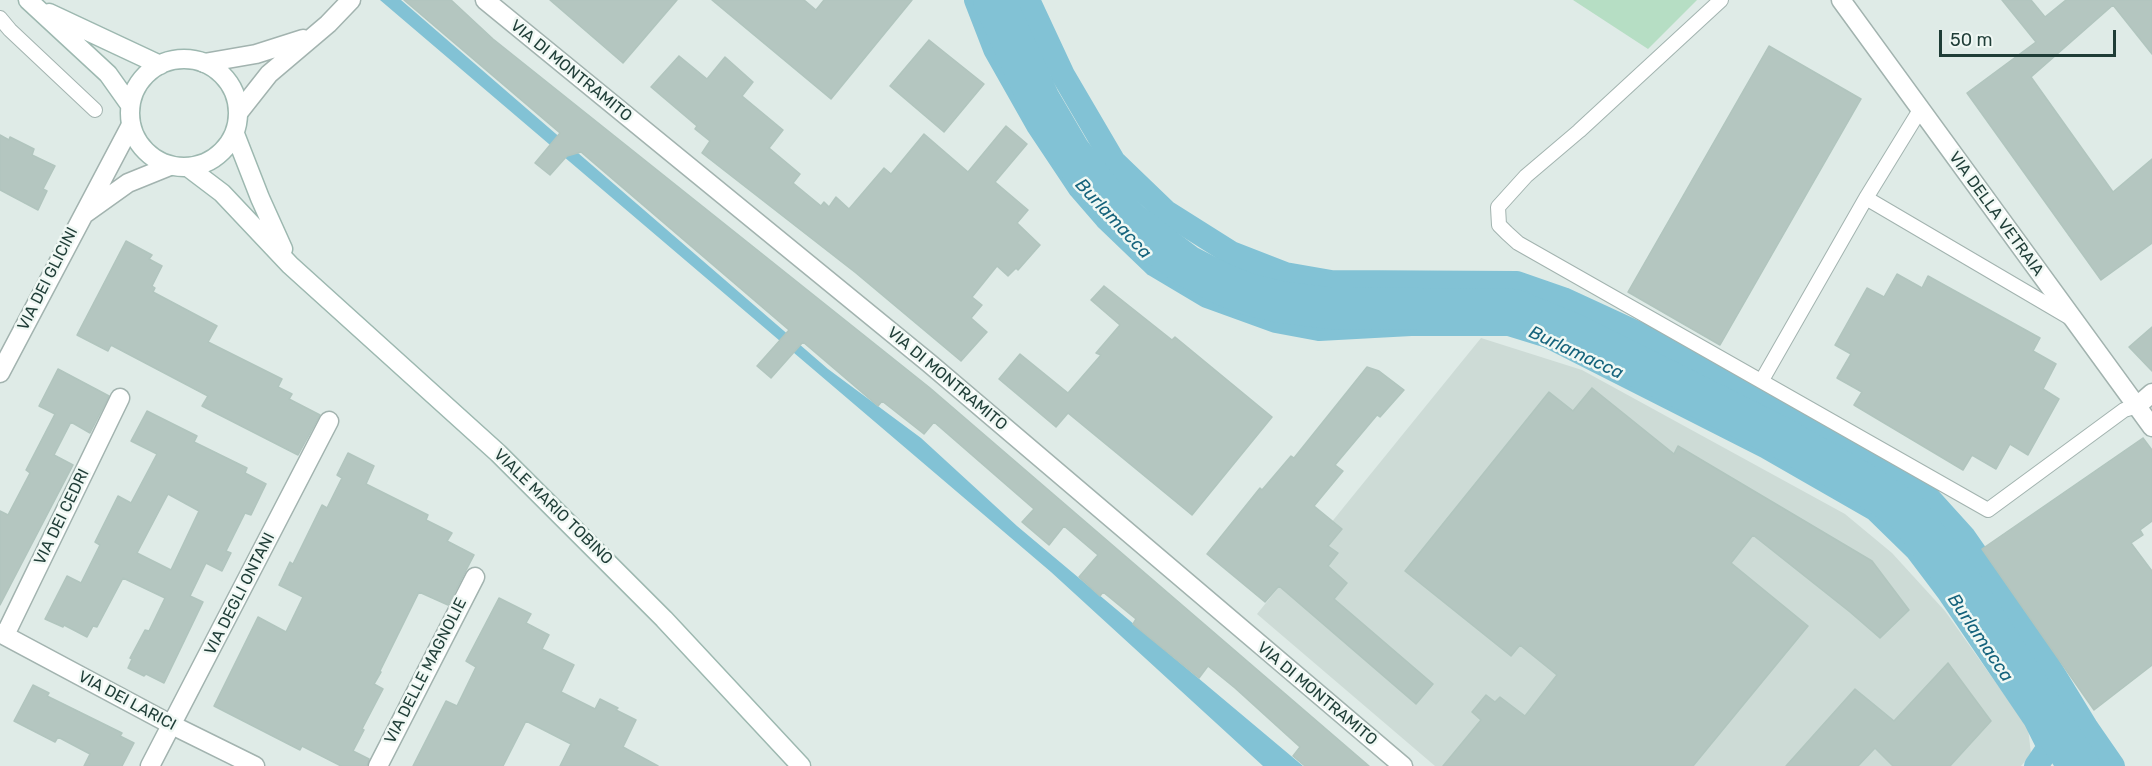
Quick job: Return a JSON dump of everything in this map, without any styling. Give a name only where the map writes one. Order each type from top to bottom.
[{"type":"street","name":"VIA DI MONTRAMITO","points":[[485,0],[929,363],[1402,766]]},
{"type":"street","name":"VIA DELLA VETRAIA","points":[[1841,0],[2152,427]]},
{"type":"street","points":[[31,3],[160,65]]},
{"type":"street","points":[[31,3],[108,74],[130,105]]},
{"type":"street","points":[[239,112],[268,74],[346,5]]},
{"type":"street","points":[[204,63],[256,54],[311,37]]},
{"type":"street","points":[[190,59],[204,63],[218,71],[229,82],[236,97],[239,112],[235,134],[224,151],[214,160],[189,168],[170,166],[156,160],[136,139],[131,125],[130,105],[139,84],[148,73],[160,65],[174,60],[190,59]]},
{"type":"street","name":"VIA DEI GLICINI","points":[[0,373],[131,125]]},
{"type":"street","name":"VIALE MARIO TOBINO","points":[[235,134],[290,265]]},
{"type":"street","name":"VIA DEI GLICINI","points":[[80,218],[128,183],[170,166]]},
{"type":"street","name":"VIALE MARIO TOBINO","points":[[189,168],[222,193],[290,265],[498,453],[623,577],[801,766]]},
{"type":"street","points":[[2137,406],[2152,393]]},
{"type":"street","name":"VIA DEI CEDRI","points":[[2,634],[120,398]]},
{"type":"street","name":"VIA DEGLI ONTANI","points":[[150,766],[328,421]]},
{"type":"street","name":"VIA DELLE MAGNOLIE","points":[[378,766],[475,577]]},
{"type":"street","name":"VIA DEI LARICI","points":[[2,634],[172,725],[255,766]]},
{"type":"lane","points":[[1721,0],[1571,138],[1526,176],[1497,207],[1499,225],[1518,243],[1988,510],[2124,410],[2137,406]]},
{"type":"lane","points":[[0,18],[22,42],[95,110]]},
{"type":"lane","points":[[1762,380],[1866,198],[1920,110]]},
{"type":"lane","points":[[1866,198],[2073,320]]},
{"type":"shaded area","points":[[1481,338],[1582,370],[1845,514],[1892,553],[1945,611],[2028,728],[2031,754],[2021,766],[1435,766],[1257,614]]},
{"type":"green space","points":[[1573,0],[1697,0],[1648,49]]},
{"type":"water","points":[[380,0],[401,0],[828,369],[921,438],[1017,526],[1303,766],[1263,766],[1051,572]]},
{"type":"building","points":[[404,0],[451,0],[493,39],[930,388],[1369,766],[1305,766],[1293,756],[1300,747],[1235,688],[1208,666],[1199,678],[1133,624],[1136,619],[1103,592],[1100,596],[1079,577],[1098,555],[1064,526],[1049,545],[1022,522],[1034,509],[934,422],[924,434],[882,401],[878,406],[803,342],[771,378],[757,366],[789,330],[581,152],[567,156],[550,175],[535,163],[560,133]]},
{"type":"building","points":[[550,0],[677,0],[623,63]]},
{"type":"building","points":[[712,0],[804,0],[816,10],[824,0],[912,0],[831,99]]},
{"type":"building","points":[[2002,0],[2031,0],[2045,17],[2066,0],[2152,0],[2152,54],[2113,5],[2031,77],[2113,192],[2152,159],[2152,243],[2101,280],[1967,93],[2036,42]]},
{"type":"building","points":[[929,40],[984,84],[944,132],[890,86]]},
{"type":"building","points":[[1769,46],[1861,99],[1720,345],[1628,292]]},
{"type":"building","points":[[679,56],[707,79],[725,57],[753,82],[742,96],[783,130],[769,148],[800,174],[793,183],[821,206],[824,202],[829,207],[836,197],[849,209],[884,168],[891,174],[924,134],[968,172],[1006,126],[1027,144],[995,182],[1028,210],[1017,223],[1040,245],[1018,270],[1016,268],[1008,276],[997,266],[972,297],[982,305],[971,318],[987,332],[961,361],[856,273],[702,153],[710,141],[695,129],[697,126],[651,87]]},
{"type":"building","points":[[0,135],[9,140],[10,137],[34,149],[32,155],[55,166],[43,189],[47,191],[38,210],[0,190]]},
{"type":"building","points":[[126,241],[152,255],[149,259],[162,266],[152,286],[155,288],[153,292],[217,326],[208,342],[282,379],[278,387],[292,394],[289,399],[320,415],[298,455],[202,406],[208,396],[111,345],[108,351],[77,335]]},
{"type":"building","points":[[1897,274],[1922,288],[1928,276],[2040,338],[2033,351],[2056,364],[2043,389],[2059,399],[2028,455],[2010,444],[1996,469],[1972,455],[1963,470],[1854,405],[1862,392],[1837,378],[1851,354],[1835,345],[1867,288],[1884,297]]},
{"type":"building","points":[[1104,286],[1172,340],[1175,337],[1272,417],[1192,515],[1068,413],[1056,427],[999,379],[1020,354],[1068,393],[1101,355],[1096,353],[1120,325],[1091,300]]},
{"type":"building","points":[[2152,327],[2152,371],[2129,347]]},
{"type":"building","points":[[1367,367],[1379,371],[1404,390],[1380,417],[1377,415],[1335,465],[1343,471],[1314,506],[1342,529],[1328,546],[1338,553],[1328,566],[1347,583],[1334,599],[1433,684],[1416,704],[1279,586],[1265,602],[1207,554],[1260,488],[1262,490],[1291,456],[1294,458]]},
{"type":"building","points":[[58,369],[109,396],[90,433],[71,422],[54,455],[73,465],[0,605],[0,511],[8,515],[30,473],[26,470],[55,414],[39,406]]},
{"type":"building","points":[[1592,388],[1674,454],[1678,446],[1872,561],[1909,610],[1880,638],[1753,535],[1731,563],[1808,626],[1693,766],[1443,766],[1481,720],[1472,712],[1486,695],[1495,702],[1500,697],[1525,716],[1557,675],[1520,645],[1511,656],[1405,571],[1549,392],[1573,411]]},
{"type":"building","points":[[147,411],[197,436],[194,442],[247,468],[245,473],[266,484],[251,515],[245,513],[226,551],[231,553],[222,571],[206,563],[190,596],[203,602],[164,683],[128,668],[132,659],[130,658],[145,630],[149,631],[165,598],[123,578],[97,627],[93,626],[87,637],[64,625],[63,627],[45,619],[67,576],[81,583],[100,545],[95,542],[118,496],[131,503],[157,454],[131,441]],"holes":[[[168,494],[199,511],[171,570],[137,553]]]},
{"type":"building","points":[[2143,438],[2152,450],[2152,521],[2140,530],[2143,535],[2131,543],[2152,571],[2152,665],[2094,710],[1982,549]]},
{"type":"building","points":[[348,453],[374,466],[366,484],[428,515],[426,520],[452,533],[447,541],[474,555],[448,605],[419,592],[374,684],[383,689],[353,751],[369,759],[367,766],[341,766],[302,746],[300,750],[214,706],[258,617],[286,632],[303,597],[279,585],[290,562],[293,564],[322,505],[327,508],[342,478],[337,475]]},
{"type":"building","points":[[499,598],[531,614],[526,623],[549,635],[542,649],[574,665],[561,692],[595,709],[600,699],[636,720],[623,747],[658,766],[560,766],[571,744],[526,721],[503,766],[413,766],[446,701],[457,706],[476,667],[466,661]]},
{"type":"building","points":[[1948,663],[1991,721],[1950,766],[1893,766],[1875,748],[1858,766],[1786,766],[1855,689],[1894,721]]},
{"type":"building","points":[[33,685],[49,693],[47,696],[122,733],[120,736],[134,743],[122,766],[84,766],[90,754],[58,737],[55,742],[14,721]]},
{"type":"waterway","name":"Burlamacca","points":[[976,0],[995,49],[1038,125],[1080,188],[1106,218],[1155,265],[1207,296],[1276,321],[1319,329],[1411,324],[1509,324],[1548,336],[1767,447],[1875,509],[1917,550],[1948,591],[2035,719],[2049,747],[2036,766]]},
{"type":"waterway","name":"Burlamacca","points":[[994,0],[1039,100],[1070,153],[1102,194],[1130,223],[1187,266],[1247,294],[1280,302],[1329,308],[1514,310],[1575,335],[1780,437],[1862,483],[1906,511],[1958,579],[2079,766]]},
{"type":"waterway","name":"Burlamacca","points":[[1028,0],[1063,75],[1114,162],[1166,212],[1231,253],[1285,274],[1331,282],[1517,283],[1563,299],[1717,370],[1888,467],[1926,495],[1964,537],[2012,606],[2086,727],[2113,766]]}]
